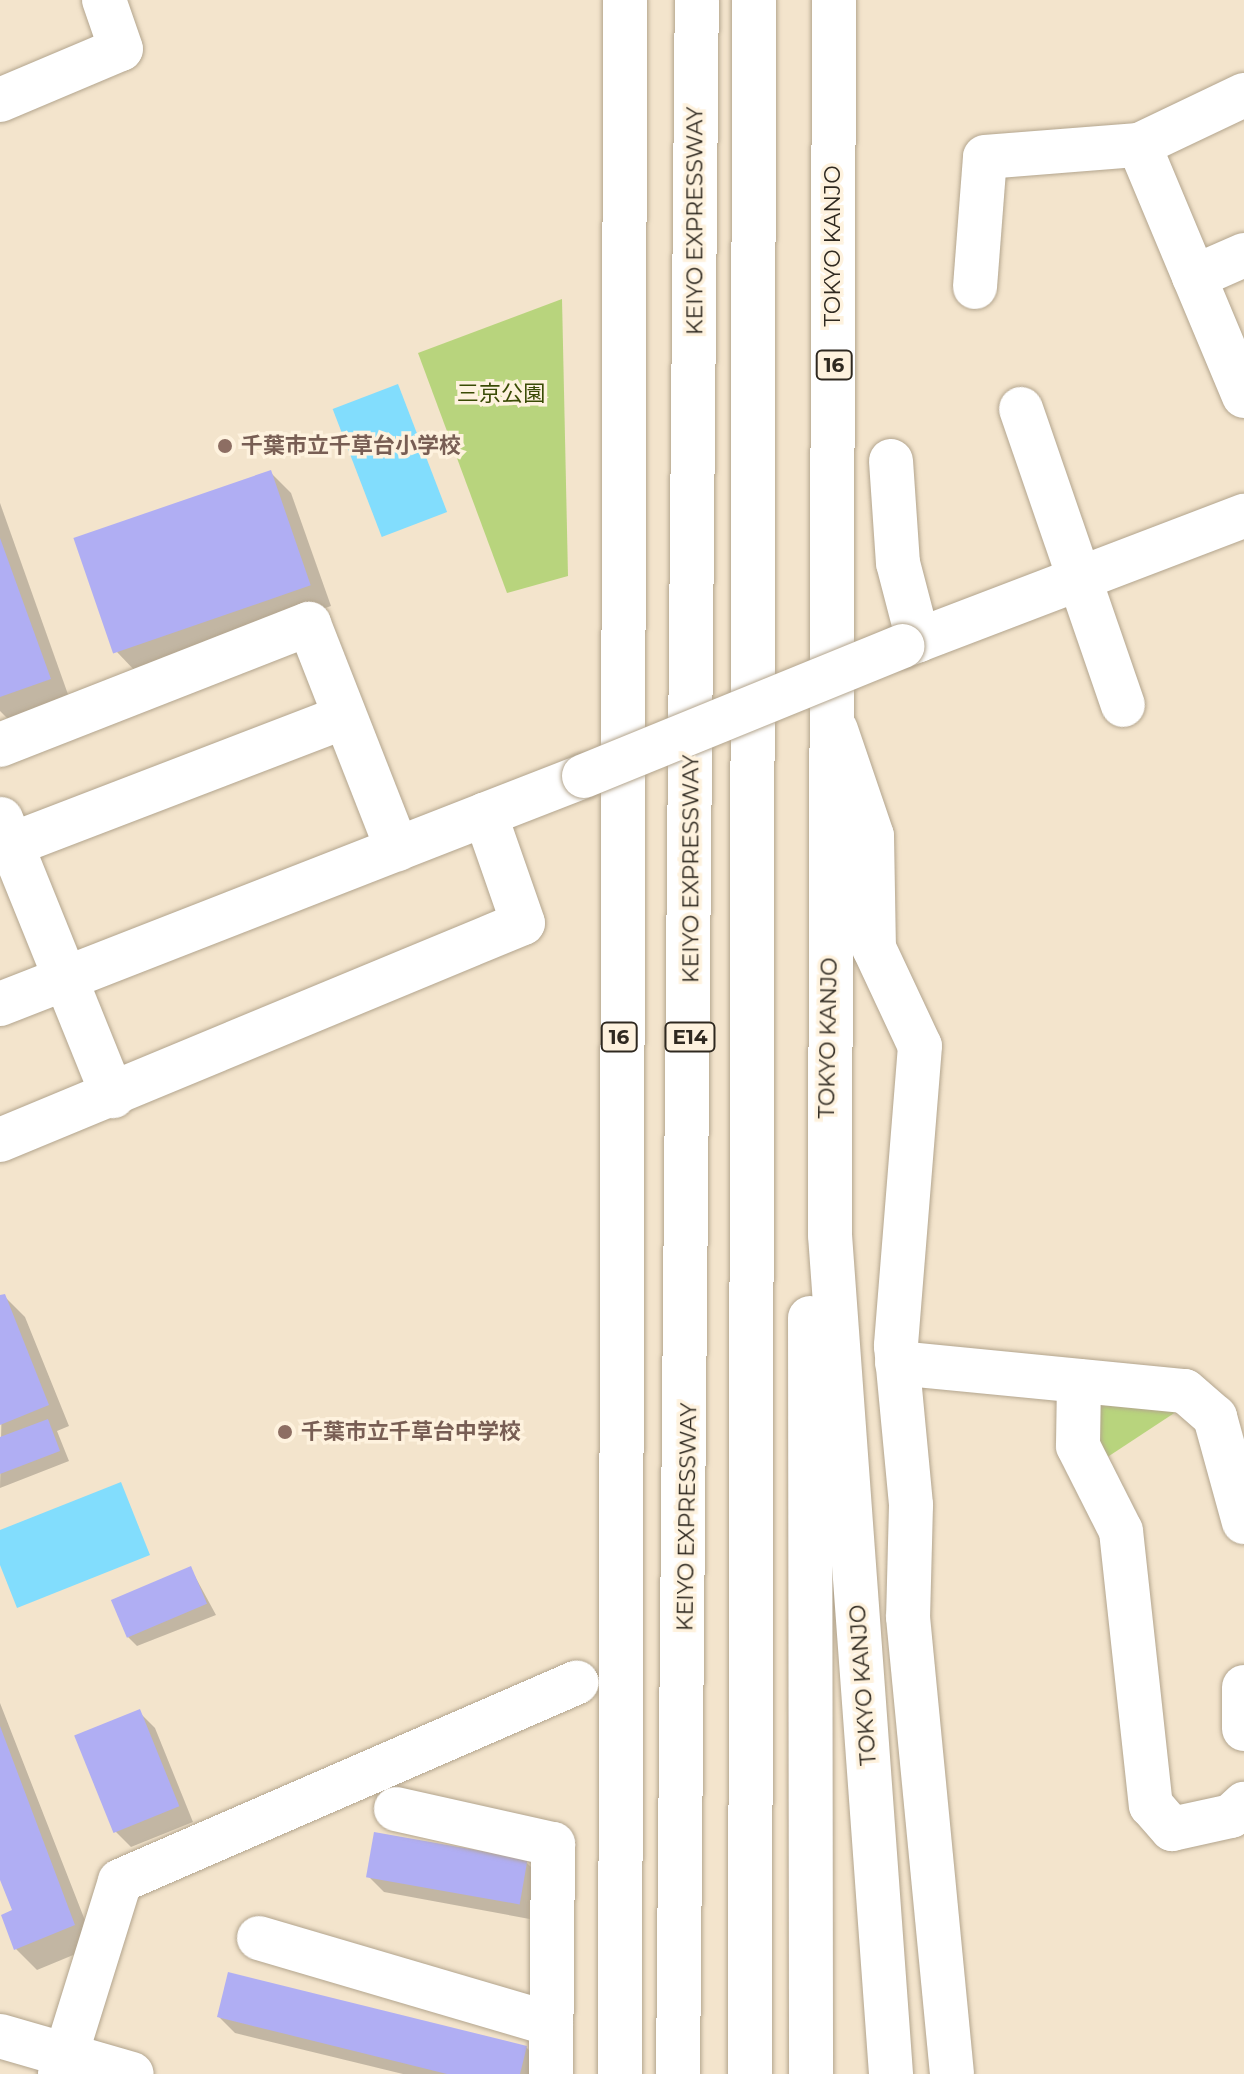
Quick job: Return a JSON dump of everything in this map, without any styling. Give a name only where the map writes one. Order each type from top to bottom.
[{"type":"main road","points":[[0,100],[121,49],[104,0]]},
{"type":"main road","name":"16","points":[[620,2074],[625,0]]},
{"type":"main road","name":"KEIYO EXPRESSWAY","points":[[678,2074],[697,0]]},
{"type":"main road","points":[[750,2074],[754,0]]},
{"type":"main road","name":"TOKYO KANJO","points":[[834,0],[836,730],[831,902],[830,1235],[891,2074]]},
{"type":"main road","points":[[975,287],[985,157],[1139,145],[1244,95]]},
{"type":"main road","points":[[1139,145],[1194,277],[1236,352],[1244,396]]},
{"type":"main road","points":[[1194,277],[1244,255]]},
{"type":"main road","points":[[1021,409],[1123,705]]},
{"type":"main road","points":[[891,461],[898,563],[911,643]]},
{"type":"main road","points":[[0,1004],[584,776],[911,643],[1244,516]]},
{"type":"main road","points":[[0,745],[309,624],[397,849]]},
{"type":"main road","points":[[113,1096],[4,837],[344,717]]},
{"type":"main road","points":[[836,730],[872,836],[874,948],[920,1046],[897,1363],[911,1505],[908,1617],[952,2074]]},
{"type":"main road","points":[[0,1140],[113,1096],[523,923],[485,814]]},
{"type":"main road","points":[[811,2074],[811,958],[831,902]]},
{"type":"main road","points":[[897,1363],[1185,1391],[1215,1417],[1244,1522]]},
{"type":"main road","points":[[1079,1381],[1078,1446],[1121,1531],[1151,1805],[1172,1829],[1231,1816],[1244,1804]]},
{"type":"main road","points":[[61,2064],[120,1881],[577,1682]]},
{"type":"main road","points":[[1244,1687],[1244,1729]]},
{"type":"main road","points":[[396,1809],[553,1844],[551,2074]]},
{"type":"main road","points":[[259,1938],[551,2024]]},
{"type":"main road","points":[[0,2036],[61,2064],[132,2074]]},
{"type":"green space","name":"三京公園","points":[[562,299],[568,576],[507,593],[418,353]]},
{"type":"green space","points":[[1099,1388],[1188,1404],[1106,1458],[1092,1425]]},
{"type":"water","points":[[398,384],[447,512],[382,537],[333,409]]},
{"type":"water","points":[[121,1482],[150,1555],[17,1608],[0,1565],[0,1530]]},
{"type":"building","points":[[271,470],[311,585],[113,653],[73,538]]},
{"type":"building","points":[[0,538],[51,679],[0,697]]},
{"type":"building","points":[[5,1294],[49,1405],[0,1425],[0,1295]]},
{"type":"building","points":[[48,1419],[60,1451],[0,1474],[0,1437]]},
{"type":"building","points":[[191,1566],[207,1604],[127,1638],[111,1600]]},
{"type":"building","points":[[140,1709],[179,1806],[114,1833],[74,1736]]},
{"type":"building","points":[[0,1726],[75,1925],[14,1950],[1,1915],[12,1910],[0,1880]]},
{"type":"building","points":[[374,1832],[528,1859],[520,1904],[366,1877]]},
{"type":"building","points":[[228,1972],[527,2046],[520,2074],[447,2074],[217,2017]]},
{"type":"place","name":"千葉市立千草台小学校","points":[[225,446]]},
{"type":"place","name":"千葉市立千草台中学校","points":[[285,1432]]}]
